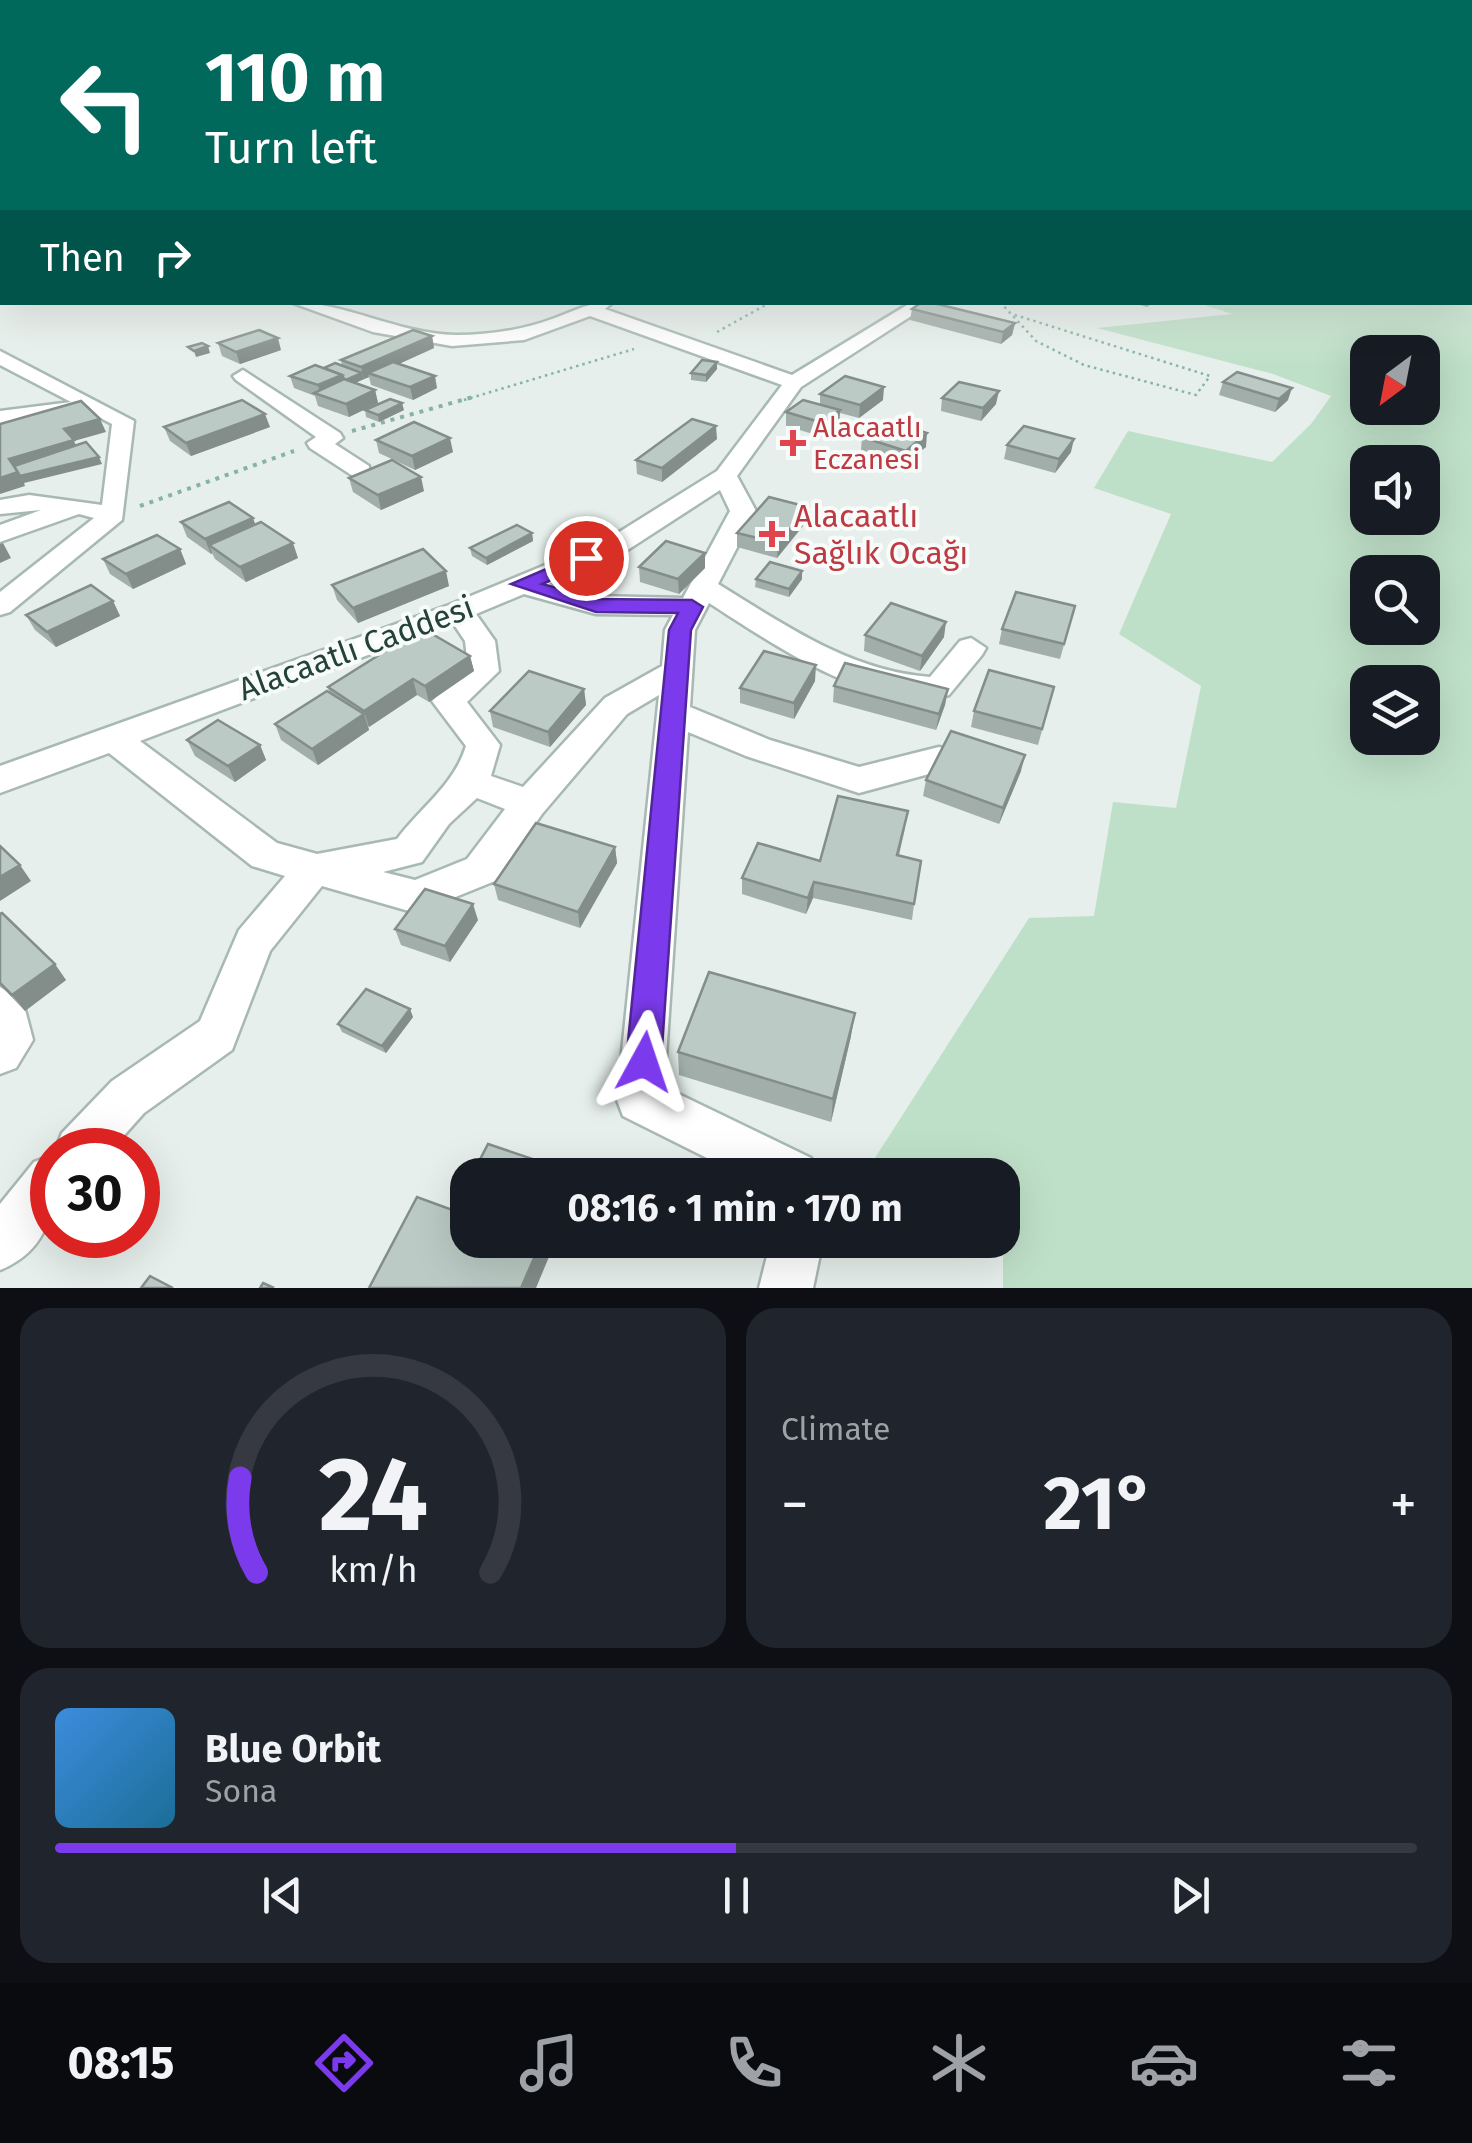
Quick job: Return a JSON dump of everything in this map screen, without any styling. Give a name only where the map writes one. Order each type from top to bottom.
[{"type":"street","points":[[307,305],[395,336],[435,342],[532,332],[598,306],[690,346],[794,383]]},
{"type":"street","name":"Alacaatlı Caddesi","points":[[0,780],[459,611],[617,545],[725,476],[794,383],[920,305]]},
{"type":"street","points":[[0,357],[123,421],[113,515],[0,606]]},
{"type":"street","points":[[243,376],[362,471]]},
{"type":"street","points":[[0,418],[97,406]]},
{"type":"street","points":[[725,476],[744,511],[680,630],[640,1100],[759,1158]]},
{"type":"street","points":[[0,507],[29,502],[77,506],[113,515]]},
{"type":"street","points":[[0,534],[77,506]]},
{"type":"street","points":[[522,584],[596,605],[697,597],[834,667],[905,688],[938,688],[971,648]]},
{"type":"street","points":[[100,1128],[128,1097],[216,1035],[253,942],[313,870],[408,852],[436,814],[472,782],[483,745],[448,701],[484,672],[480,642],[459,611]]},
{"type":"street","points":[[113,738],[265,855],[416,898],[447,888],[481,870],[529,804],[616,706],[676,671]]},
{"type":"street","points":[[672,712],[758,748],[859,780],[939,760]]},
{"type":"street","points":[[472,782],[529,804]]},
{"type":"street","points":[[0,1007],[8,1016],[11,1040],[0,1053]]},
{"type":"street","points":[[0,1244],[30,1207]]},
{"type":"street","points":[[786,1288],[793,1258]]},
{"type":"path","points":[[690,346],[766,305]]},
{"type":"path","points":[[1003,305],[1036,342],[1084,365],[1196,396],[1210,376],[1012,314]]},
{"type":"path","points":[[113,515],[325,440],[614,358],[635,348]]},
{"type":"green space","points":[[1204,305],[1472,305],[1472,1288],[1003,1288],[1003,1258],[1020,1258],[1020,1158],[875,1158],[1029,918],[1094,916],[1113,802],[1176,808],[1201,686],[1119,634],[1171,514],[1094,488],[1128,431],[1272,462],[1311,424],[1331,396],[1273,374],[1097,328],[1232,314]]},
{"type":"building","points":[[918,305],[941,305],[1015,323],[1003,332],[912,309]]},
{"type":"building","points":[[259,330],[278,338],[236,352],[218,343]]},
{"type":"building","points":[[413,330],[432,336],[361,367],[341,360]]},
{"type":"building","points":[[202,343],[208,346],[194,351],[188,347]]},
{"type":"building","points":[[702,360],[717,362],[706,375],[691,373]]},
{"type":"building","points":[[393,362],[435,376],[410,387],[368,373]]},
{"type":"building","points":[[335,363],[362,373],[346,380],[324,368]]},
{"type":"building","points":[[315,365],[342,375],[318,385],[290,376]]},
{"type":"building","points":[[1237,372],[1292,388],[1279,399],[1223,382]]},
{"type":"building","points":[[845,376],[884,387],[860,405],[820,394]]},
{"type":"building","points":[[344,379],[375,390],[346,404],[314,393]]},
{"type":"building","points":[[959,382],[999,391],[983,408],[942,398]]},
{"type":"building","points":[[390,399],[402,403],[378,415],[365,410]]},
{"type":"building","points":[[242,400],[265,414],[186,443],[164,427]]},
{"type":"building","points":[[803,400],[840,410],[823,423],[786,412]]},
{"type":"building","points":[[81,401],[100,419],[64,429],[74,440],[9,459],[18,472],[0,478],[0,424]]},
{"type":"building","points":[[692,419],[716,426],[662,468],[636,460]]},
{"type":"building","points":[[885,420],[927,433],[906,451],[862,437]]},
{"type":"building","points":[[414,422],[450,438],[412,456],[376,440]]},
{"type":"building","points":[[1024,426],[1074,439],[1059,459],[1007,445]]},
{"type":"building","points":[[86,442],[99,457],[20,476],[14,466]]},
{"type":"building","points":[[392,460],[421,477],[378,495],[349,478]]},
{"type":"building","points":[[769,497],[808,507],[778,543],[737,533]]},
{"type":"building","points":[[229,502],[253,518],[205,539],[181,522]]},
{"type":"building","points":[[261,522],[293,543],[240,567],[209,545]]},
{"type":"building","points":[[517,525],[532,533],[486,558],[470,548]]},
{"type":"building","points":[[157,535],[180,549],[126,574],[103,559]]},
{"type":"building","points":[[666,541],[705,553],[678,579],[639,567]]},
{"type":"building","points":[[423,549],[446,571],[353,608],[332,585]]},
{"type":"building","points":[[770,562],[802,571],[789,589],[756,579]]},
{"type":"building","points":[[91,585],[113,601],[47,632],[26,615]]},
{"type":"building","points":[[1016,592],[1075,606],[1064,644],[1002,629]]},
{"type":"building","points":[[891,603],[946,622],[922,656],[865,635]]},
{"type":"building","points":[[422,628],[470,656],[425,686],[413,679],[364,711],[328,687]]},
{"type":"building","points":[[764,651],[816,665],[794,703],[740,688]]},
{"type":"building","points":[[845,663],[948,689],[939,714],[834,686]]},
{"type":"building","points":[[989,670],[1054,687],[1042,729],[974,711]]},
{"type":"building","points":[[529,671],[584,689],[548,732],[490,711]]},
{"type":"building","points":[[327,691],[364,714],[312,749],[275,724]]},
{"type":"building","points":[[218,720],[260,745],[228,766],[187,740]]},
{"type":"building","points":[[951,731],[1025,755],[1003,808],[926,780]]},
{"type":"building","points":[[838,796],[908,811],[897,855],[921,861],[914,904],[814,882],[808,898],[742,878],[758,843],[820,861]]},
{"type":"building","points":[[536,823],[615,847],[578,912],[494,884]]},
{"type":"building","points":[[0,846],[20,865],[0,877]]},
{"type":"building","points":[[425,889],[473,904],[445,946],[395,929]]},
{"type":"building","points":[[2,913],[55,964],[12,995],[0,983]]},
{"type":"building","points":[[709,972],[855,1013],[833,1099],[678,1052]]},
{"type":"building","points":[[366,989],[410,1009],[382,1046],[338,1024]]},
{"type":"building","points":[[488,1144],[530,1158],[481,1158]]},
{"type":"building","points":[[417,1197],[450,1209],[450,1258],[534,1258],[521,1288],[369,1288]]},
{"type":"building","points":[[150,1276],[173,1288],[141,1288]]},
{"type":"place","name":"Alacaatlı Eczanesi","points":[[793,443]]},
{"type":"place","name":"Alacaatlı Sağlık Ocağı","points":[[772,534]]},
{"type":"route","points":[[586,558],[522,584],[596,605],[692,607],[680,630],[644,1062]]}]
